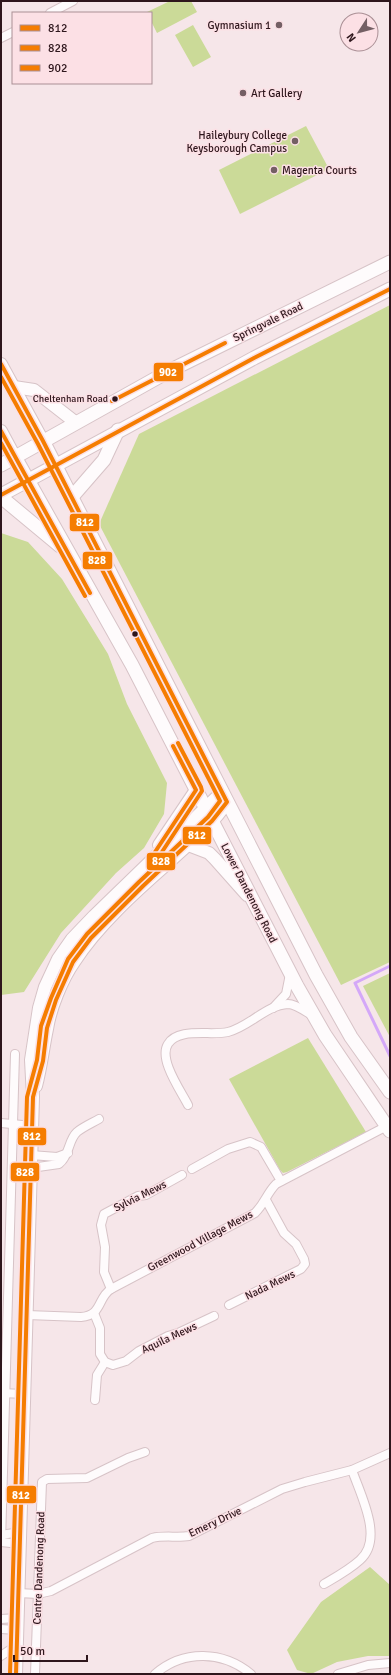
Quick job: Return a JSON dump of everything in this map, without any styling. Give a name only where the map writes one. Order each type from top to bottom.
[{"type":"highway","name":"Springvale Road","points":[[1,465],[75,422],[171,370],[390,262]]},
{"type":"highway","points":[[66,551],[1,496],[118,430],[254,358],[390,289]]},
{"type":"highway","points":[[71,498],[104,460],[118,430]]},
{"type":"highway","points":[[43,441],[55,466]]},
{"type":"highway","points":[[15,457],[27,480]]},
{"type":"highway","name":"Lower Dandenong Road","points":[[55,466],[325,991],[351,1037],[390,1092]]},
{"type":"highway","name":"Lower Dandenong Road","points":[[27,480],[132,665],[290,974],[314,1017],[348,1070],[389,1129]]},
{"type":"main road","points":[[1,364],[43,441]]},
{"type":"main road","points":[[14,387],[34,390],[75,422]]},
{"type":"main road","points":[[1,431],[15,457]]},
{"type":"main road","points":[[148,863],[196,790]]},
{"type":"main road","name":"Centre Dandenong Road","points":[[16,1674],[34,1097],[31,1060],[36,1021],[42,998],[54,966],[66,948],[81,930],[205,808],[224,797]]},
{"type":"main road","name":"Centre Dandenong Road","points":[[34,1097],[43,1061],[47,1028],[56,1000],[73,962],[91,938],[212,821],[224,797]]},
{"type":"main road","points":[[188,845],[208,853],[215,858],[253,902]]},
{"type":"street","points":[[52,12],[73,1]]},
{"type":"street","points":[[1,38],[12,32]]},
{"type":"street","points":[[273,1008],[284,997],[290,974]]},
{"type":"street","points":[[188,1105],[165,1057],[166,1048],[171,1039],[178,1035],[184,1034],[227,1032],[240,1027],[273,1008],[288,1004],[293,1005],[314,1017]]},
{"type":"street","points":[[15,1054],[13,1124],[5,1259],[1,1542],[20,1544]]},
{"type":"street","points":[[31,1168],[55,1165],[63,1160],[68,1153],[77,1132],[99,1119]]},
{"type":"street","points":[[1,1123],[33,1126]]},
{"type":"street","name":"Greenwood Village Mews","points":[[94,1313],[100,1306],[105,1294],[111,1289],[249,1217],[262,1206],[271,1188],[281,1181],[389,1129]]},
{"type":"street","points":[[192,1169],[228,1149],[250,1142],[261,1147],[281,1181]]},
{"type":"street","points":[[31,1156],[57,1157],[68,1153]]},
{"type":"street","name":"Sylvia Mews","points":[[111,1289],[104,1272],[105,1247],[101,1225],[104,1214],[138,1196],[146,1195],[182,1175]]},
{"type":"street","name":"Nada Mews","points":[[229,1305],[301,1269],[305,1264],[296,1244],[284,1234],[266,1200]]},
{"type":"street","points":[[27,1315],[81,1317],[94,1313],[100,1328],[100,1354],[105,1362],[97,1375],[96,1400]]},
{"type":"street","name":"Aquila Mews","points":[[105,1362],[113,1365],[122,1363],[139,1351],[168,1336],[178,1333],[214,1316]]},
{"type":"street","points":[[3,1393],[24,1394]]},
{"type":"street","name":"Centre Dandenong Road","points":[[35,1674],[41,1486],[47,1479],[87,1478],[128,1458],[145,1452]]},
{"type":"street","name":"Emery Drive","points":[[18,1593],[38,1594],[56,1588],[152,1538],[160,1536],[189,1536],[282,1489],[352,1470],[390,1453]]},
{"type":"street","points":[[324,1584],[361,1560],[371,1541],[371,1525],[352,1470]]},
{"type":"street","points":[[1,1535],[20,1532]]},
{"type":"street","points":[[1,1619],[17,1624]]},
{"type":"street","points":[[1,1629],[17,1624]]},
{"type":"street","points":[[1,1656],[17,1645]]},
{"type":"street","points":[[155,1674],[176,1661],[197,1656],[220,1657],[232,1661],[251,1674]]},
{"type":"street","points":[[338,1674],[368,1665],[390,1663]]},
{"type":"green space","points":[[170,1],[191,1],[197,12],[157,33],[152,23],[152,12],[147,12]]},
{"type":"green space","points":[[193,25],[211,57],[193,67],[175,35]]},
{"type":"green space","name":"Magenta Courts","points":[[306,126],[329,169],[240,214],[219,170]]},
{"type":"green space","points":[[390,305],[390,962],[341,985],[99,524],[139,434]]},
{"type":"green space","points":[[1,533],[28,542],[62,579],[108,654],[127,704],[167,783],[164,814],[144,848],[116,873],[61,933],[24,992],[1,995]]},
{"type":"green space","points":[[390,973],[390,1037],[363,986]]},
{"type":"green space","points":[[308,1038],[366,1132],[283,1173],[229,1079]]},
{"type":"green space","points":[[370,1567],[390,1585],[390,1656],[368,1656],[337,1662],[311,1674],[297,1670],[287,1650],[321,1602]]},
{"type":"waterway","points":[[390,966],[355,983],[390,1056]]},
{"type":"transit line","name":"902","points":[[1,495],[254,358],[390,289]]},
{"type":"transit line","name":"902","points":[[112,401],[225,343]]},
{"type":"transit line","name":"812","points":[[1,364],[43,441],[227,802],[212,821],[143,886],[91,938],[73,962],[56,1000],[47,1028],[43,1061],[33,1097],[16,1674]]},
{"type":"transit line","name":"828","points":[[1,377],[38,444],[220,801],[208,817],[139,882],[87,934],[68,959],[41,1026],[37,1060],[27,1097],[10,1674]]},
{"type":"transit line","name":"812","points":[[1,431],[90,593]]},
{"type":"transit line","name":"828","points":[[1,443],[85,596]]},
{"type":"transit line","name":"828","points":[[158,858],[202,791],[178,743]]},
{"type":"transit line","name":"812","points":[[153,855],[196,790],[173,746]]},
{"type":"place","name":"Gymnasium 1","points":[[279,25]]},
{"type":"place","name":"Art Gallery","points":[[243,93]]},
{"type":"place","name":"Haileybury College Keysborough Campus","points":[[295,141]]},
{"type":"place","name":"Magenta Courts","points":[[274,170]]},
{"type":"place","name":"Cheltenham Road","points":[[115,399]]}]
